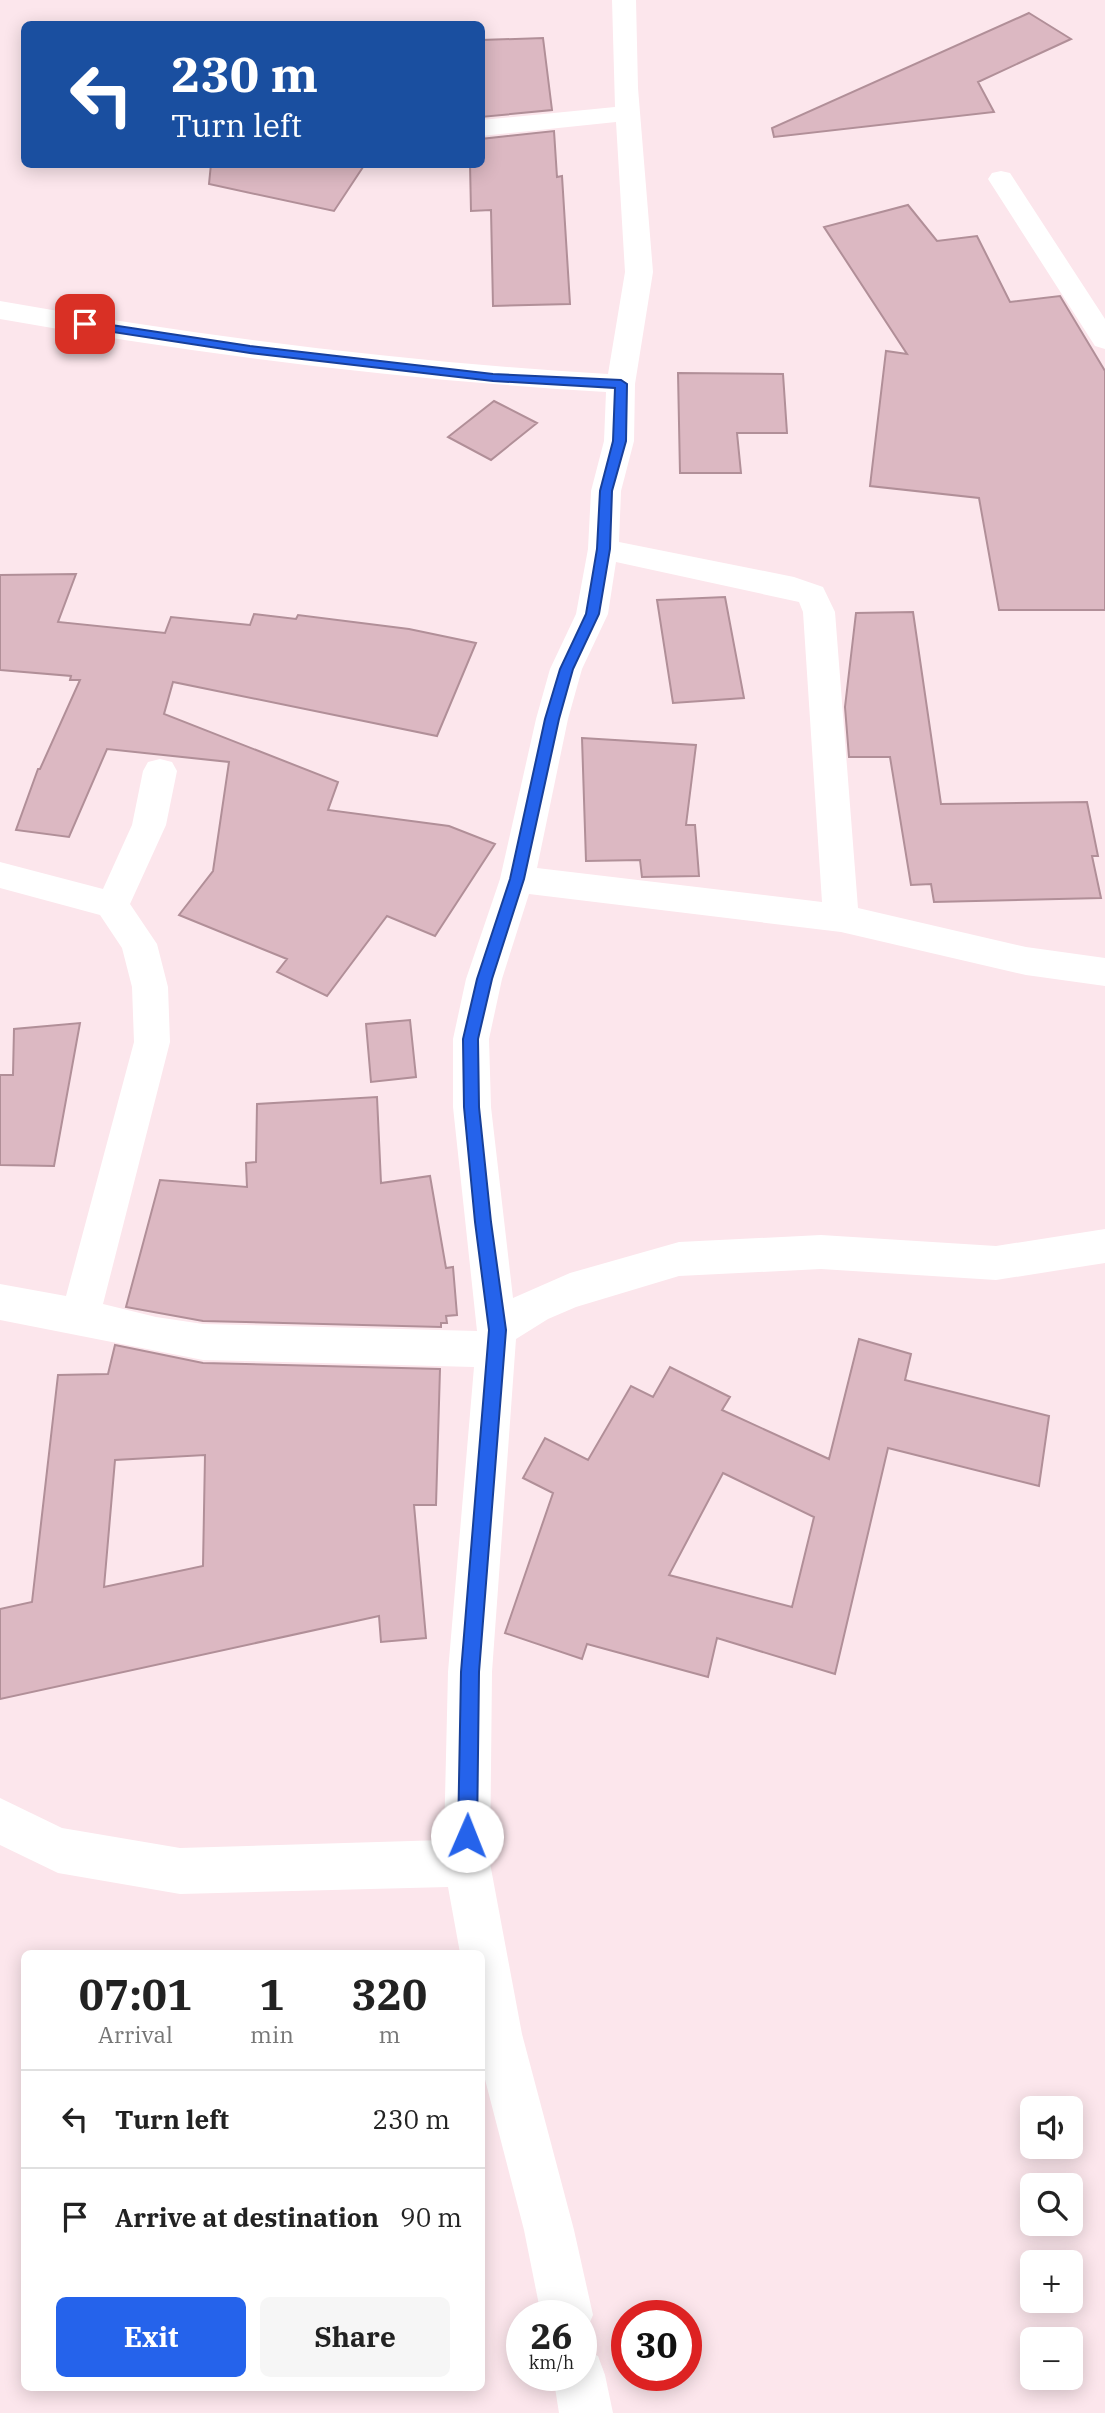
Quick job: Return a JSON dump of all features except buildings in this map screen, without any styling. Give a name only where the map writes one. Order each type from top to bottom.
[{"type":"street","points":[[483,1950],[467,1863],[470,1672],[497,1340],[472,1107],[471,1039],[484,979],[517,879],[552,719],[566,669],[592,614],[603,549],[606,491],[620,441],[621,384],[639,272],[628,113],[624,0]]},
{"type":"street","points":[[485,128],[628,113]]},
{"type":"street","points":[[1001,179],[1105,340]]},
{"type":"street","points":[[0,310],[250,349],[493,378],[621,384]]},
{"type":"street","points":[[603,549],[794,588],[812,595],[819,611],[841,918]]},
{"type":"street","points":[[112,905],[149,825],[160,771]]},
{"type":"street","points":[[0,876],[112,905],[139,944],[150,987],[152,1042],[80,1317]]},
{"type":"street","points":[[517,879],[841,918],[1026,961],[1105,972]]},
{"type":"street","points":[[0,1302],[80,1317],[127,1330],[202,1342],[362,1348],[424,1346],[497,1340],[534,1307],[570,1291],[678,1259],[821,1252],[996,1262],[1105,1245]]},
{"type":"street","points":[[0,1821],[58,1850],[180,1871],[467,1863]]},
{"type":"street","points":[[485,1962],[498,2034],[549,2230],[564,2300]]},
{"type":"street","points":[[582,2391],[586,2413]]},
{"type":"route","points":[[85,324],[250,349],[493,378],[621,384],[620,441],[606,491],[603,549],[592,614],[566,669],[552,719],[517,879],[484,979],[471,1039],[472,1107],[483,1222],[498,1330],[470,1672],[467,1836]]}]
